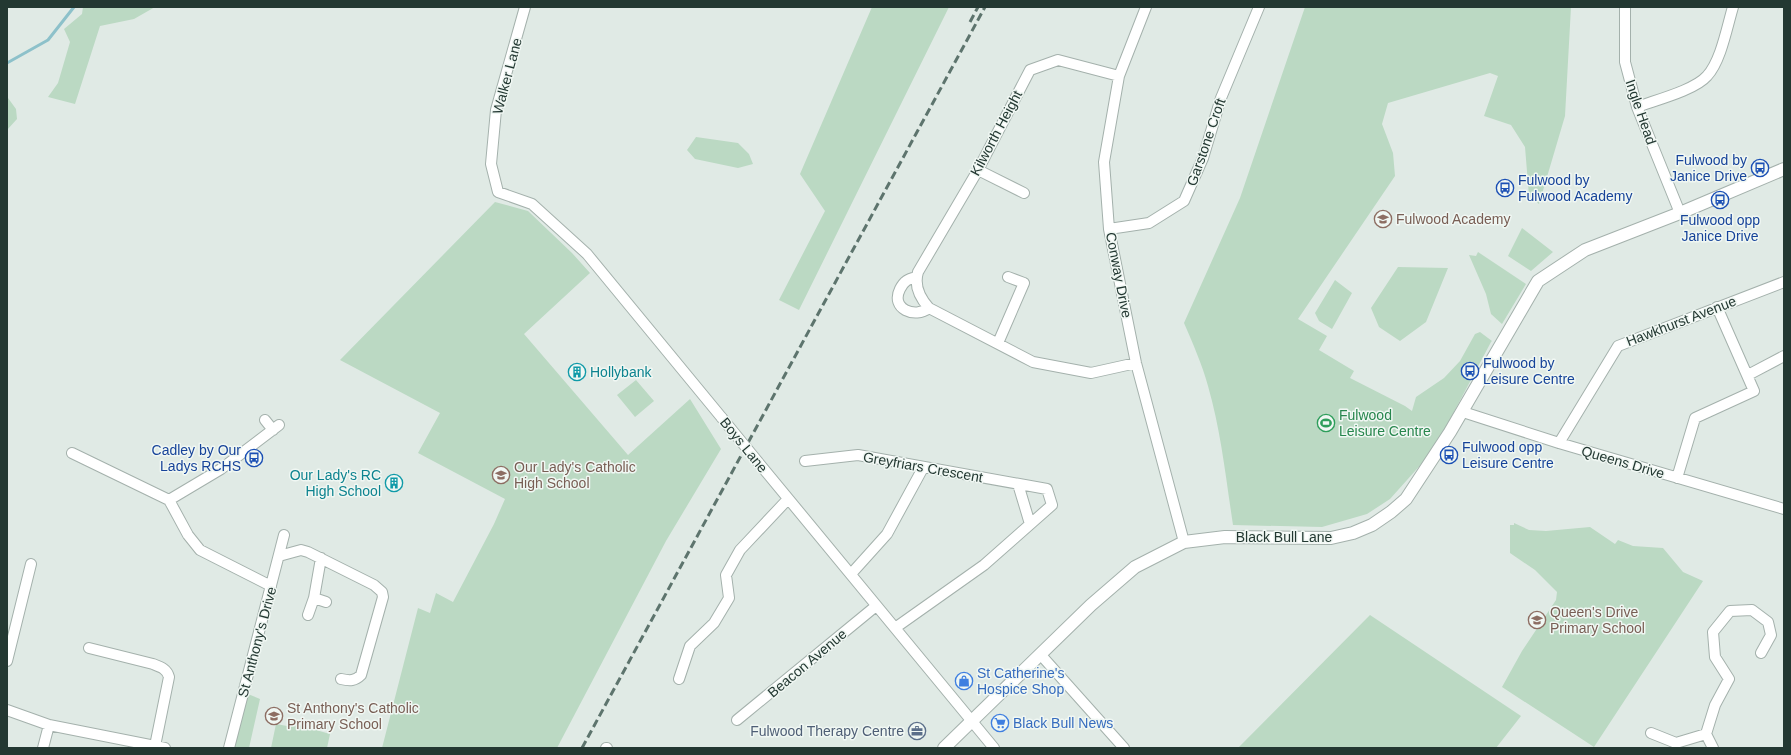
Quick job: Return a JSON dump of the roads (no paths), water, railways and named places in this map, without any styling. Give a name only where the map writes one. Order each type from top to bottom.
[{"type":"street","name":"Walker Lane","points":[[498,192],[492,164],[496,110],[525,7]]},
{"type":"street","name":"Conway Drive","points":[[1146,7],[1119,76],[1104,162],[1109,229],[1136,363],[1184,542]]},
{"type":"street","name":"Garstone Croft","points":[[1109,229],[1149,223],[1184,201],[1203,158],[1221,98],[1258,7]]},
{"type":"street","name":"Ingle Head","points":[[1625,7],[1625,62],[1637,107],[1680,213]]},
{"type":"street","points":[[1637,107],[1695,86],[1708,76],[1717,61],[1733,7]]},
{"type":"street","name":"Kilworth Height","points":[[929,308],[920,313],[912,313],[900,306],[897,301],[897,295],[903,283],[908,279],[916,277],[978,170],[1030,70],[1058,60],[1119,76]]},
{"type":"street","name":"Black Bull Lane","points":[[944,748],[1091,605],[1135,567],[1184,542],[1225,537],[1331,538],[1353,533],[1372,525],[1391,512],[1406,499],[1463,412],[1538,281],[1585,250],[1680,213],[1784,169]]},
{"type":"street","points":[[978,170],[1024,193]]},
{"type":"street","name":"Boys Lane","points":[[498,192],[532,204],[587,254],[994,748]]},
{"type":"street","points":[[916,277],[916,283],[920,295],[929,308],[1033,362],[1091,373],[1136,363]]},
{"type":"street","points":[[998,343],[1024,283],[1008,277]]},
{"type":"street","name":"Hawkhurst Avenue","points":[[1560,443],[1618,346],[1784,282]]},
{"type":"street","points":[[1677,478],[1695,418],[1754,391],[1718,307]]},
{"type":"street","points":[[1748,375],[1784,356]]},
{"type":"street","name":"Queens Drive","points":[[1463,412],[1560,443],[1784,509]]},
{"type":"street","points":[[169,500],[221,469],[276,427],[265,420]]},
{"type":"street","points":[[72,452],[169,500],[188,535],[200,550],[271,586]]},
{"type":"street","name":"Greyfriars Crescent","points":[[804,461],[858,455],[923,468],[1047,489],[1052,505],[984,565],[895,628]]},
{"type":"street","points":[[851,574],[887,534],[923,468]]},
{"type":"street","points":[[1018,484],[1030,524]]},
{"type":"street","points":[[679,679],[690,646],[714,623],[729,598],[726,575],[740,550],[788,499]]},
{"type":"street","name":"St Anthony's Drive","points":[[229,748],[284,535]]},
{"type":"street","points":[[279,556],[301,550],[321,558],[374,585],[382,592],[383,598],[361,675],[357,679],[350,681],[341,678]]},
{"type":"street","points":[[308,616],[314,598],[321,558]]},
{"type":"street","points":[[7,661],[32,572]]},
{"type":"street","points":[[314,598],[326,602]]},
{"type":"street","name":"Beacon Avenue","points":[[737,720],[876,606]]},
{"type":"street","points":[[1713,748],[1706,734],[1715,705],[1729,679],[1715,657],[1713,632],[1730,611],[1752,610],[1768,622],[1771,635],[1761,653]]},
{"type":"street","points":[[7,710],[49,725],[160,747],[169,678],[164,668],[154,664],[89,648]]},
{"type":"street","points":[[1040,654],[1124,748]]},
{"type":"street","points":[[43,748],[49,725]]},
{"type":"street","points":[[1651,733],[1676,743],[1706,734]]},
{"type":"waterway","points":[[7,63],[48,40],[74,7]]},
{"type":"railway","points":[[970,22],[978,7]]},
{"type":"railway","points":[[582,748],[985,7]]},
{"type":"place","name":"Fulwood by Janice Drive","points":[[1760,168]]},
{"type":"place","name":"Fulwood by Fulwood Academy","points":[[1505,188]]},
{"type":"place","name":"Fulwood opp Janice Drive","points":[[1720,200]]},
{"type":"place","name":"Fulwood Academy","points":[[1383,219]]},
{"type":"place","name":"Fulwood by Leisure Centre","points":[[1470,371]]},
{"type":"place","name":"Hollybank","points":[[577,372]]},
{"type":"place","name":"Fulwood Leisure Centre","points":[[1326,423]]},
{"type":"place","name":"Fulwood opp Leisure Centre","points":[[1449,455]]},
{"type":"place","name":"Cadley by Our Ladys RCHS","points":[[254,458]]},
{"type":"place","name":"Our Lady's Catholic High School","points":[[501,475]]},
{"type":"place","name":"Our Lady's RC High School","points":[[394,483]]},
{"type":"place","name":"Queen's Drive Primary School","points":[[1537,620]]},
{"type":"place","name":"St Catherine's Hospice Shop","points":[[964,681]]},
{"type":"place","name":"St Anthony's Catholic Primary School","points":[[274,716]]},
{"type":"place","name":"Black Bull News","points":[[1000,723]]},
{"type":"place","name":"Fulwood Therapy Centre","points":[[917,731]]}]
